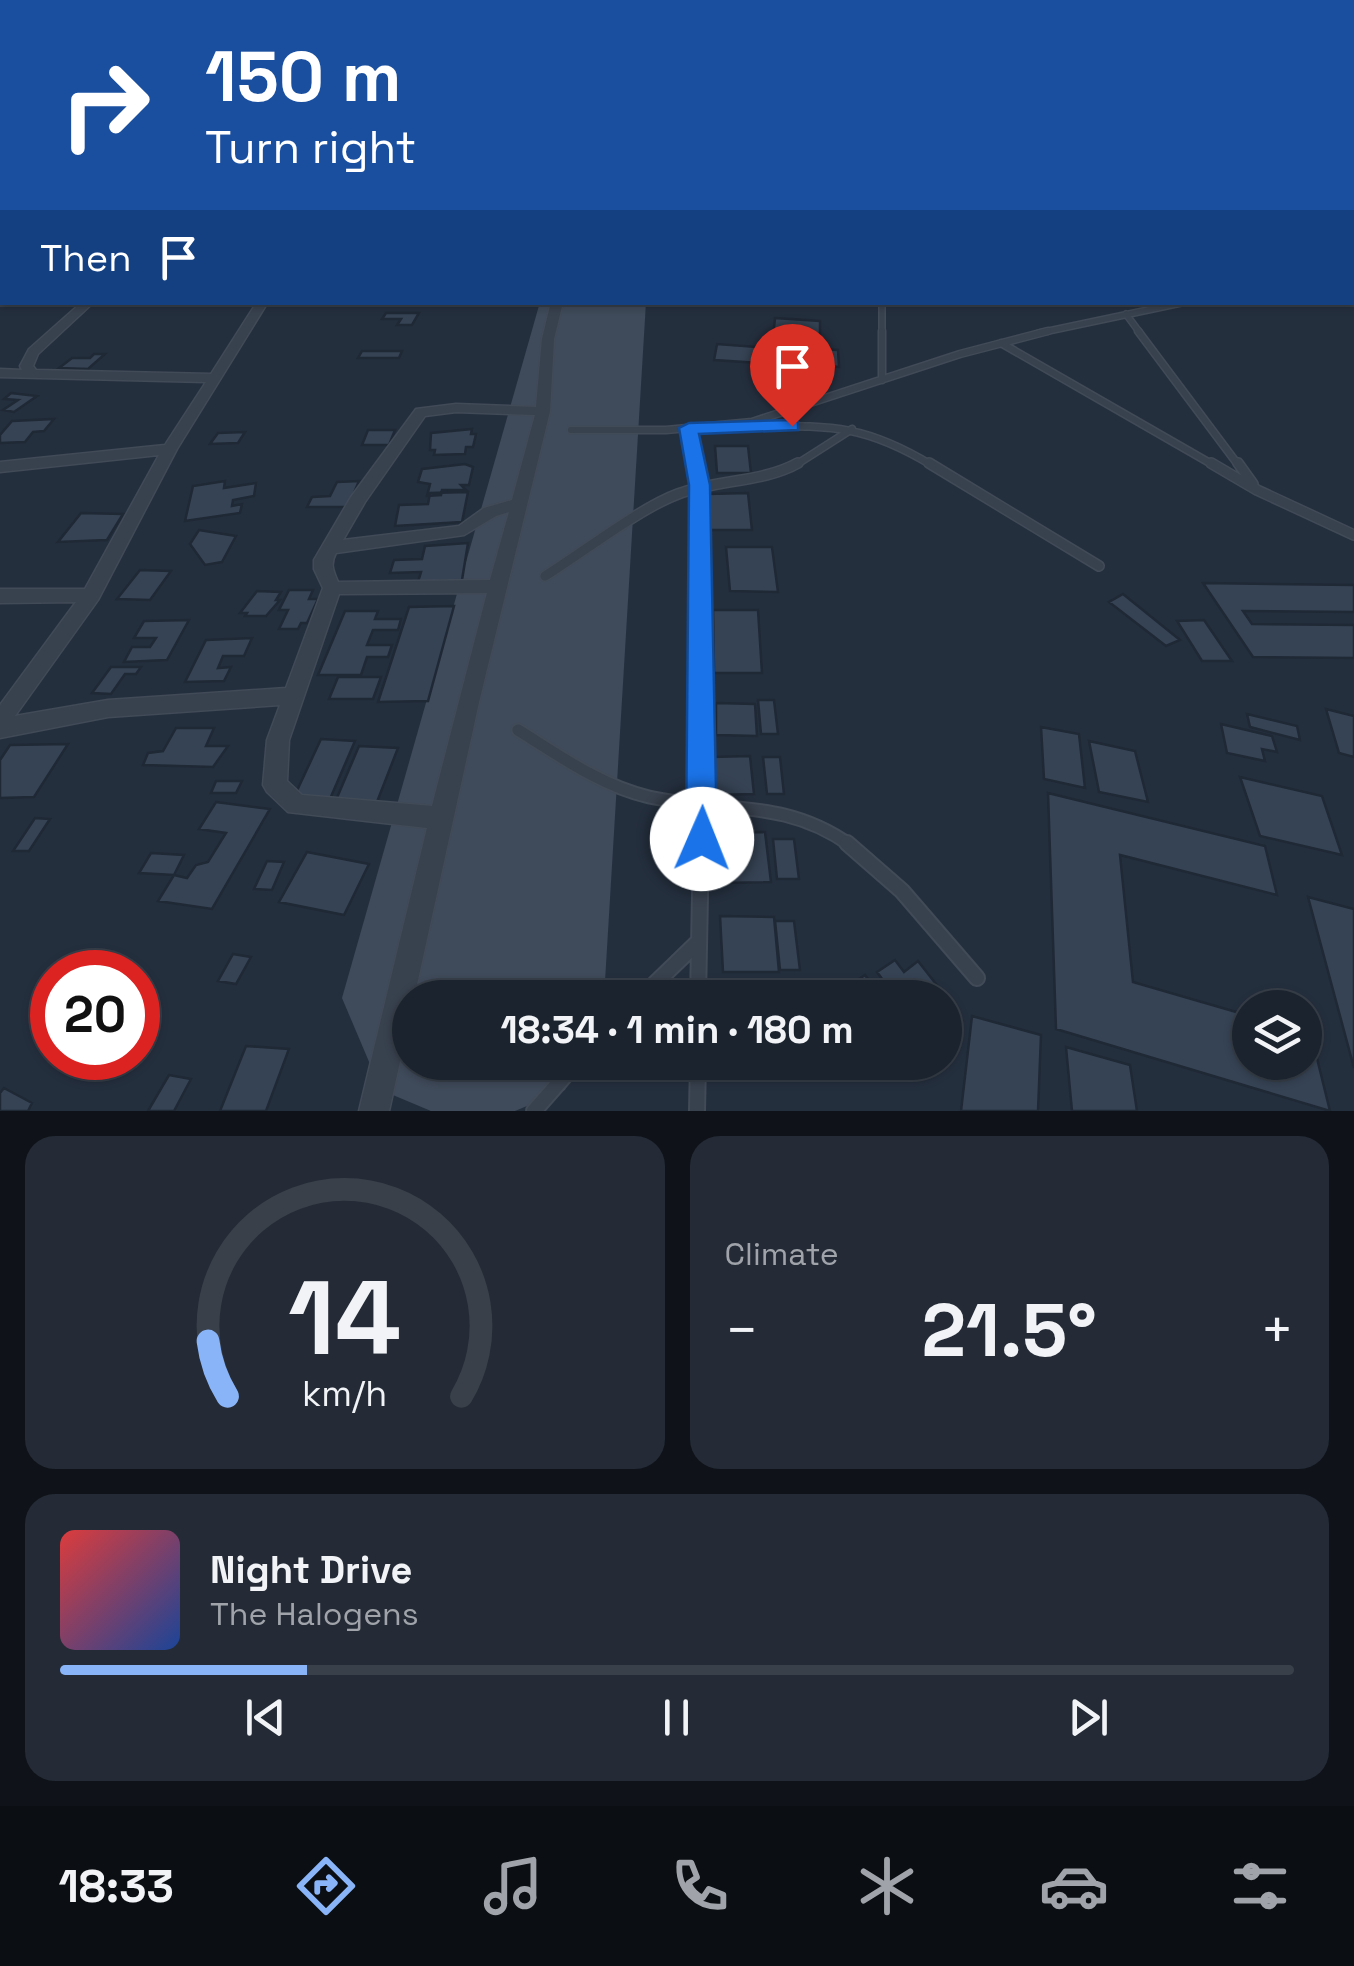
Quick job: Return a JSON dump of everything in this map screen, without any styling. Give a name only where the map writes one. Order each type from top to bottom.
[{"type":"street","points":[[32,374],[26,366],[33,352],[86,305]]},
{"type":"street","points":[[0,721],[91,595],[170,449],[261,305]]},
{"type":"street","points":[[374,1111],[440,818],[543,411],[548,339],[556,305]]},
{"type":"street","points":[[0,373],[216,378]]},
{"type":"street","points":[[440,818],[296,805],[275,785],[274,765],[292,696],[332,588],[323,570],[328,548],[421,412],[441,408],[543,411]]},
{"type":"street","points":[[0,467],[170,449]]},
{"type":"street","points":[[328,548],[452,533],[464,530],[490,512],[520,504]]},
{"type":"street","points":[[332,588],[499,586]]},
{"type":"street","points":[[0,596],[91,595]]},
{"type":"street","points":[[0,729],[51,715],[117,706],[292,696]]},
{"type":"lane","points":[[882,305],[882,380]]},
{"type":"lane","points":[[724,426],[788,413],[1000,343],[1171,305]]},
{"type":"lane","points":[[1126,314],[1257,490]]},
{"type":"lane","points":[[1000,343],[1257,490],[1354,536]]},
{"type":"lane","points":[[570,430],[724,426],[852,429],[874,434],[916,454],[1100,566]]},
{"type":"lane","points":[[689,428],[700,485],[702,805],[698,980]]},
{"type":"lane","points":[[545,576],[636,516],[700,485],[774,474],[794,466],[852,429]]},
{"type":"lane","points":[[518,730],[612,785],[652,798],[770,811],[811,822],[849,844],[890,881],[977,978]]},
{"type":"lane","points":[[658,980],[698,941]]},
{"type":"lane","points":[[534,1111],[561,1080]]},
{"type":"lane","points":[[697,1111],[698,1080]]},
{"type":"shaded area","points":[[584,305],[618,305],[530,980],[455,980]]},
{"type":"shaded area","points":[[436,1080],[518,1080],[514,1111],[430,1111]]},
{"type":"building","points":[[386,313],[419,313],[412,325],[397,325],[401,319],[382,319]]},
{"type":"building","points":[[775,318],[820,321],[820,335],[793,333],[791,365],[714,360],[717,344],[772,348]]},
{"type":"building","points":[[816,349],[838,350],[839,367],[816,365]]},
{"type":"building","points":[[362,351],[402,351],[399,358],[358,358]]},
{"type":"building","points":[[105,354],[88,369],[59,368],[72,358],[90,358]]},
{"type":"building","points":[[11,393],[37,396],[14,412],[3,410],[18,400],[4,399]]},
{"type":"building","points":[[54,419],[44,431],[33,432],[25,442],[0,443],[0,435],[12,421]]},
{"type":"building","points":[[472,429],[471,434],[476,434],[473,447],[466,447],[465,454],[434,455],[435,450],[430,450],[431,433]]},
{"type":"building","points":[[368,430],[395,430],[389,445],[362,445]]},
{"type":"building","points":[[245,432],[238,443],[210,444],[218,433]]},
{"type":"building","points":[[715,446],[748,446],[751,473],[717,473]]},
{"type":"building","points":[[465,464],[473,467],[469,485],[461,485],[466,490],[442,490],[441,495],[427,496],[430,484],[418,482],[422,469]]},
{"type":"building","points":[[225,481],[224,488],[256,483],[254,496],[233,500],[232,506],[242,504],[240,513],[185,521],[193,486]]},
{"type":"building","points":[[359,481],[348,507],[307,507],[312,497],[330,496],[337,482]]},
{"type":"building","points":[[468,492],[462,522],[395,526],[399,505],[428,504],[430,493]]},
{"type":"building","points":[[748,493],[752,530],[708,530],[707,494]]},
{"type":"building","points":[[81,513],[123,514],[107,540],[58,542]]},
{"type":"building","points":[[199,530],[236,536],[222,562],[205,565],[190,544]]},
{"type":"building","points":[[468,543],[462,580],[418,582],[421,572],[390,573],[394,560],[422,559],[425,546]]},
{"type":"building","points":[[726,547],[772,547],[778,592],[730,591]]},
{"type":"building","points":[[140,570],[171,571],[150,600],[117,599]]},
{"type":"building","points":[[1203,583],[1354,585],[1354,612],[1243,611],[1252,624],[1354,625],[1354,658],[1253,657]]},
{"type":"building","points":[[289,590],[313,590],[309,599],[318,599],[307,623],[301,623],[298,629],[279,629],[288,610],[279,610]]},
{"type":"building","points":[[257,591],[281,592],[276,600],[280,600],[266,616],[240,613]]},
{"type":"building","points":[[1123,594],[1180,640],[1166,646],[1109,602]]},
{"type":"building","points":[[454,606],[428,701],[378,702],[409,607]]},
{"type":"building","points":[[713,610],[758,610],[762,673],[714,673]]},
{"type":"building","points":[[345,611],[378,611],[375,619],[401,619],[398,630],[373,630],[367,645],[392,645],[388,657],[367,657],[361,675],[318,675]]},
{"type":"building","points":[[189,620],[167,660],[124,662],[132,647],[150,647],[156,638],[134,638],[144,621]]},
{"type":"building","points":[[1204,620],[1232,661],[1202,661],[1177,621]]},
{"type":"building","points":[[252,638],[244,656],[223,656],[218,668],[231,667],[224,681],[185,682],[206,640]]},
{"type":"building","points":[[111,667],[141,667],[136,674],[125,674],[111,694],[92,693]]},
{"type":"building","points":[[338,677],[381,677],[373,699],[329,699]]},
{"type":"building","points":[[758,700],[774,700],[778,734],[761,734]]},
{"type":"building","points":[[716,703],[755,704],[757,736],[716,735]]},
{"type":"building","points":[[1326,709],[1354,716],[1354,757],[1339,753]]},
{"type":"building","points":[[1247,714],[1297,726],[1300,740],[1250,727]]},
{"type":"building","points":[[1221,724],[1272,736],[1277,752],[1262,749],[1265,761],[1227,753]]},
{"type":"building","points":[[1041,727],[1079,734],[1085,788],[1044,779]]},
{"type":"building","points":[[176,728],[214,728],[206,746],[228,746],[213,767],[143,765],[148,753],[163,751]]},
{"type":"building","points":[[321,739],[355,741],[330,799],[294,797]]},
{"type":"building","points":[[1089,741],[1135,751],[1148,802],[1099,792]]},
{"type":"building","points":[[68,744],[34,797],[0,798],[0,760],[10,745]]},
{"type":"building","points":[[359,746],[398,748],[377,802],[336,800]]},
{"type":"building","points":[[750,756],[754,794],[714,795],[711,757]]},
{"type":"building","points":[[763,757],[780,757],[784,794],[767,794]]},
{"type":"building","points":[[1240,777],[1322,796],[1342,855],[1260,836]]},
{"type":"building","points":[[216,781],[242,781],[236,793],[211,793]]},
{"type":"building","points":[[1048,793],[1265,846],[1277,895],[1120,855],[1133,982],[1232,1011],[1232,1080],[1322,1079],[1330,1111],[1056,1029]]},
{"type":"building","points":[[216,802],[270,809],[212,909],[158,901],[174,875],[187,878],[196,865],[208,862],[226,833],[199,829]]},
{"type":"building","points":[[35,818],[50,819],[29,851],[13,851]]},
{"type":"building","points":[[765,832],[771,882],[720,883],[716,833]]},
{"type":"building","points":[[773,839],[794,839],[799,879],[777,879]]},
{"type":"building","points":[[307,852],[369,864],[344,915],[279,902]]},
{"type":"building","points":[[151,853],[184,855],[174,875],[139,873]]},
{"type":"building","points":[[267,861],[284,862],[272,890],[254,889]]},
{"type":"building","points":[[1308,897],[1354,909],[1354,1068]]},
{"type":"building","points":[[720,916],[774,917],[779,972],[723,972]]},
{"type":"building","points":[[775,921],[794,921],[800,970],[780,970]]},
{"type":"building","points":[[233,954],[251,957],[236,984],[218,981]]},
{"type":"building","points":[[895,960],[904,972],[918,961],[933,980],[883,980],[877,972]]},
{"type":"building","points":[[972,1016],[1041,1035],[1038,1111],[961,1111]]},
{"type":"building","points":[[246,1046],[289,1049],[266,1111],[220,1111]]},
{"type":"building","points":[[1066,1047],[1130,1065],[1137,1111],[1072,1111]]},
{"type":"building","points":[[169,1075],[191,1079],[174,1111],[148,1111]]},
{"type":"building","points":[[4,1088],[32,1103],[28,1111],[0,1111],[0,1093]]},
{"type":"runway","points":[[476,980],[592,305]]},
{"type":"route","points":[[702,839],[700,485],[689,428],[792,426]]}]
